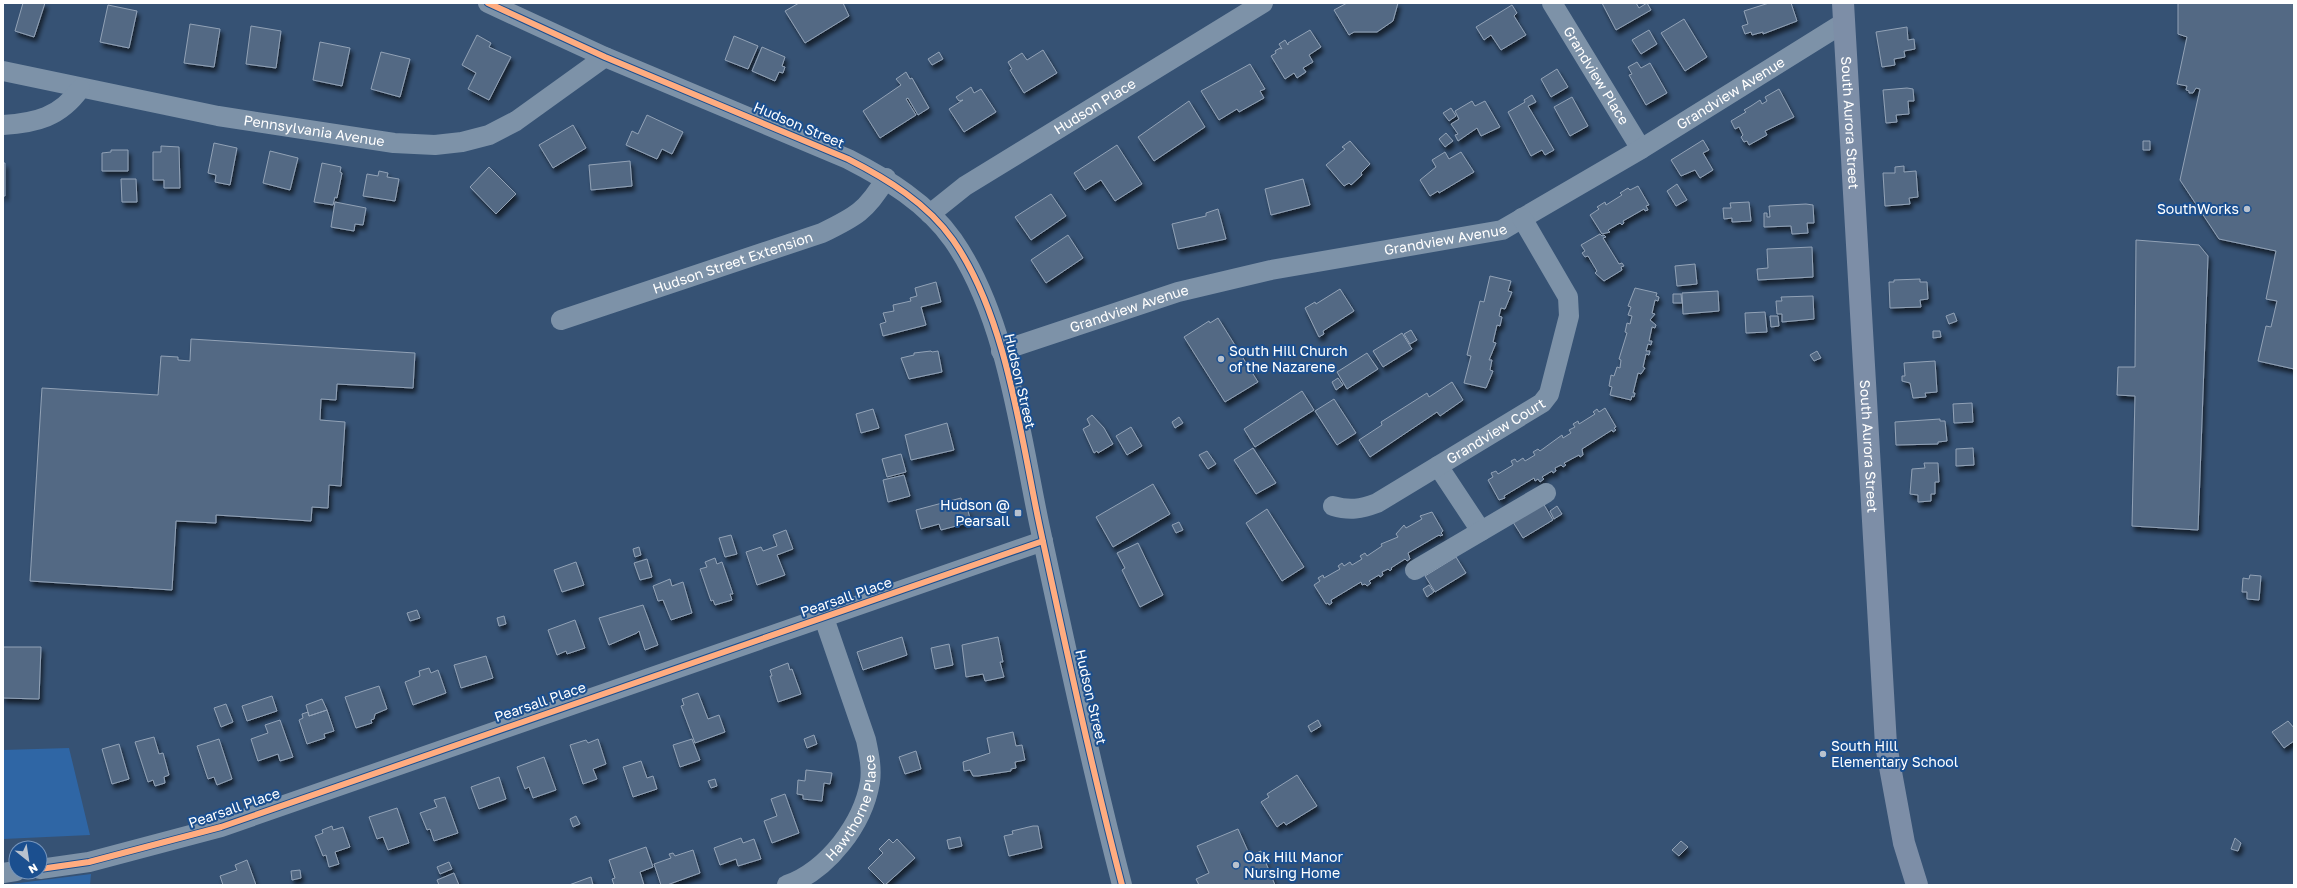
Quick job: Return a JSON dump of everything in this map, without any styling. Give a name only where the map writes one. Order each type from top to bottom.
[{"type":"main road","name":"South Aurora Street","points":[[1844,12],[1886,745],[1902,836],[1917,885]]},
{"type":"street","name":"Hudson Street","points":[[488,3],[605,57],[848,159],[886,178],[930,214],[952,238],[982,291],[1001,351],[1122,885]]},
{"type":"street","name":"Hudson Place","points":[[930,214],[965,186],[1263,3]]},
{"type":"street","name":"Grandview Place","points":[[1552,3],[1641,149]]},
{"type":"street","name":"Grandview Avenue","points":[[1001,351],[1178,292],[1271,270],[1502,230],[1641,149],[1844,12]]},
{"type":"street","name":"Pennsylvania Avenue","points":[[3,71],[80,89],[218,116],[394,144],[435,145],[462,142],[496,131],[516,121],[605,57]]},
{"type":"street","points":[[3,125],[23,124],[46,118],[62,109],[80,89]]},
{"type":"street","name":"Hudson Street Extension","points":[[561,320],[822,232],[849,220],[864,209],[874,198],[886,178]]},
{"type":"street","name":"Grandview Court","points":[[1333,506],[1347,510],[1367,506],[1438,466],[1542,403],[1549,394],[1569,316],[1570,306],[1568,297],[1522,218]]},
{"type":"street","points":[[1438,466],[1481,531]]},
{"type":"street","points":[[1415,570],[1546,493]]},
{"type":"street","name":"Pearsall Place","points":[[48,868],[96,860],[221,827],[592,696],[824,618],[1043,541]]},
{"type":"street","name":"Hawthorne Place","points":[[789,885],[823,861],[843,840],[864,805],[870,781],[870,760],[866,740],[824,618]]},
{"type":"shaded area","points":[[69,748],[90,835],[3,839],[3,750]]},
{"type":"shaded area","points":[[91,874],[90,885],[3,885],[48,880]]},
{"type":"building","points":[[23,3],[45,3],[34,37],[15,31]]},
{"type":"building","points":[[799,3],[843,3],[849,16],[805,43],[785,11]]},
{"type":"building","points":[[1347,3],[1398,3],[1393,21],[1377,32],[1354,32],[1349,35],[1334,10]]},
{"type":"building","points":[[1602,3],[1636,3],[1639,8],[1647,3],[1651,10],[1616,30]]},
{"type":"building","points":[[1769,3],[1791,3],[1797,21],[1763,34],[1763,32],[1752,35],[1751,32],[1745,34],[1742,26],[1748,24],[1744,11]]},
{"type":"building","name":"SouthWorks","points":[[2178,3],[2294,3],[2294,369],[2258,361],[2266,326],[2271,327],[2277,301],[2266,299],[2276,251],[2219,239],[2180,180],[2200,89],[2196,88],[2193,93],[2189,93],[2189,91],[2186,90],[2187,86],[2177,84],[2187,37],[2178,34]]},
{"type":"building","points":[[108,5],[137,11],[129,48],[100,42]]},
{"type":"building","points":[[1512,5],[1517,13],[1514,16],[1526,35],[1501,50],[1491,35],[1484,40],[1476,27]]},
{"type":"building","points":[[1684,19],[1707,57],[1685,71],[1661,33]]},
{"type":"building","points":[[190,24],[220,29],[214,67],[184,63]]},
{"type":"building","points":[[251,26],[281,31],[276,68],[246,64]]},
{"type":"building","points":[[1907,27],[1908,40],[1914,39],[1915,49],[1904,51],[1905,57],[1894,59],[1895,65],[1882,67],[1876,32]]},
{"type":"building","points":[[1310,30],[1321,47],[1309,55],[1313,62],[1303,68],[1306,72],[1297,78],[1294,73],[1285,79],[1271,56],[1276,53],[1275,51],[1280,48],[1282,49],[1279,44],[1285,40],[1288,45],[1288,43]]},
{"type":"building","points":[[1649,30],[1657,44],[1641,54],[1632,40]]},
{"type":"building","points":[[477,35],[491,43],[489,47],[511,57],[489,100],[468,89],[476,73],[462,65]]},
{"type":"building","points":[[734,36],[758,46],[748,69],[725,60]]},
{"type":"building","points":[[320,42],[350,48],[342,86],[313,80]]},
{"type":"building","points":[[762,47],[785,57],[782,66],[785,67],[783,73],[779,72],[775,81],[752,71]]},
{"type":"building","points":[[1043,50],[1057,73],[1024,93],[1010,70],[1012,69],[1008,62],[1022,53],[1027,60]]},
{"type":"building","points":[[381,52],[410,59],[400,97],[371,89]]},
{"type":"building","points":[[939,52],[943,59],[932,65],[928,59]]},
{"type":"building","points":[[1637,62],[1641,68],[1650,63],[1667,93],[1646,105],[1629,75],[1632,74],[1628,67]]},
{"type":"building","points":[[1250,64],[1265,89],[1260,91],[1264,98],[1239,112],[1237,109],[1219,120],[1201,91]]},
{"type":"building","points":[[1557,69],[1568,87],[1551,97],[1541,79]]},
{"type":"building","points":[[906,72],[910,79],[912,78],[929,108],[918,115],[908,98],[906,99],[916,115],[880,138],[863,111],[901,85],[896,79]]},
{"type":"building","points":[[971,87],[974,93],[981,89],[996,112],[964,132],[949,109],[963,100],[959,101],[956,97]]},
{"type":"building","points":[[1779,89],[1794,117],[1765,131],[1767,135],[1749,145],[1747,141],[1744,142],[1741,137],[1743,135],[1739,127],[1735,129],[1731,121],[1746,112],[1744,110],[1760,100],[1762,104],[1767,101],[1765,97]]},
{"type":"building","points":[[1913,89],[1914,101],[1908,101],[1909,114],[1896,115],[1897,122],[1886,123],[1883,90]]},
{"type":"building","points":[[1532,95],[1536,102],[1528,106],[1554,150],[1545,155],[1542,150],[1531,156],[1508,112],[1525,102],[1524,100]]},
{"type":"building","points":[[1572,97],[1588,126],[1570,136],[1554,107]]},
{"type":"building","points":[[1189,101],[1205,127],[1154,161],[1138,137]]},
{"type":"building","points":[[1472,101],[1475,106],[1485,101],[1500,127],[1481,136],[1477,128],[1458,141],[1455,135],[1458,134],[1451,124],[1459,119],[1455,111]]},
{"type":"building","points":[[1451,108],[1456,116],[1449,121],[1443,113]]},
{"type":"building","points":[[647,115],[683,132],[672,154],[662,149],[657,159],[626,145],[632,131],[638,134]]},
{"type":"building","points":[[573,125],[586,148],[553,168],[539,145]]},
{"type":"building","points":[[1446,133],[1453,141],[1445,147],[1439,139]]},
{"type":"building","points":[[1703,140],[1709,150],[1703,153],[1713,170],[1700,178],[1695,170],[1681,176],[1671,160]]},
{"type":"building","points":[[1350,141],[1370,164],[1361,173],[1362,175],[1351,185],[1349,183],[1344,186],[1326,165],[1345,149],[1342,147]]},
{"type":"building","points":[[2143,141],[2150,141],[2150,150],[2143,150]]},
{"type":"building","points":[[214,143],[237,148],[230,185],[215,182],[216,175],[208,173]]},
{"type":"building","points":[[1117,145],[1142,184],[1115,201],[1101,180],[1085,190],[1074,173]]},
{"type":"building","points":[[161,146],[179,147],[180,188],[164,188],[164,180],[153,180],[153,152],[161,152]]},
{"type":"building","points":[[111,150],[128,150],[128,171],[102,171],[102,153],[111,152]]},
{"type":"building","points":[[270,151],[298,158],[290,190],[263,183]]},
{"type":"building","points":[[1445,152],[1449,159],[1461,152],[1474,172],[1439,193],[1438,191],[1430,196],[1420,180],[1436,167],[1432,160]]},
{"type":"building","points":[[630,161],[632,186],[591,190],[589,165]]},
{"type":"building","points":[[3,163],[5,163],[5,196],[3,196]]},
{"type":"building","points":[[322,163],[341,167],[340,172],[342,173],[337,198],[335,197],[333,205],[314,202]]},
{"type":"building","points":[[1904,166],[1904,172],[1916,171],[1918,197],[1909,198],[1910,204],[1885,206],[1883,173],[1895,173],[1895,167]]},
{"type":"building","points":[[489,167],[516,194],[496,214],[470,187]]},
{"type":"building","points":[[379,171],[388,173],[387,177],[399,179],[395,201],[363,196],[367,174],[378,176]]},
{"type":"building","points":[[121,179],[136,179],[137,202],[122,202]]},
{"type":"building","points":[[1303,179],[1310,205],[1271,215],[1265,189]]},
{"type":"building","points":[[1677,184],[1687,200],[1676,206],[1667,191]]},
{"type":"building","points":[[1638,186],[1649,205],[1646,206],[1648,210],[1645,211],[1644,209],[1623,221],[1624,223],[1622,225],[1620,223],[1608,230],[1610,232],[1602,234],[1590,215],[1599,209],[1597,207],[1605,202],[1606,205],[1622,195],[1620,193],[1628,188],[1630,190]]},
{"type":"building","points":[[1051,194],[1066,216],[1031,240],[1015,217]]},
{"type":"building","points":[[335,202],[366,208],[363,225],[355,224],[354,231],[331,227]]},
{"type":"building","points":[[1749,202],[1751,221],[1732,222],[1732,218],[1724,219],[1723,208],[1731,208],[1730,203]]},
{"type":"building","points":[[1813,205],[1814,223],[1807,223],[1808,233],[1792,234],[1791,226],[1764,227],[1764,213],[1767,213],[1767,217],[1770,217],[1769,206]]},
{"type":"building","points":[[1218,209],[1226,239],[1178,249],[1172,224],[1206,216],[1206,213]]},
{"type":"building","points":[[1600,234],[1606,237],[1603,238],[1619,264],[1622,263],[1624,266],[1621,267],[1622,270],[1604,281],[1595,273],[1597,271],[1588,256],[1585,257],[1582,253],[1585,251],[1581,245]]},
{"type":"building","points":[[1068,235],[1083,258],[1046,283],[1031,260]]},
{"type":"building","points":[[2136,240],[2199,245],[2208,256],[2198,530],[2132,526],[2135,396],[2117,395],[2118,367],[2135,367]]},
{"type":"building","points":[[1812,247],[1813,277],[1758,280],[1757,269],[1768,268],[1767,249]]},
{"type":"building","points":[[1695,264],[1697,284],[1677,286],[1675,266]]},
{"type":"building","points":[[1490,276],[1511,281],[1508,291],[1512,292],[1505,309],[1501,308],[1499,316],[1502,317],[1500,326],[1497,325],[1493,342],[1496,343],[1489,360],[1492,360],[1490,370],[1493,371],[1486,388],[1464,383],[1471,356],[1467,355],[1480,301],[1484,302]]},
{"type":"building","points":[[1920,279],[1920,282],[1927,282],[1928,299],[1920,300],[1921,307],[1890,308],[1889,282],[1894,282],[1894,280]]},
{"type":"building","points":[[936,282],[941,302],[921,307],[926,325],[883,336],[880,324],[886,322],[883,313],[894,311],[893,305],[911,301],[910,298],[917,296],[915,288]]},
{"type":"building","points":[[1635,288],[1657,293],[1656,296],[1659,297],[1658,301],[1655,300],[1652,313],[1655,314],[1650,320],[1656,325],[1655,328],[1652,327],[1649,341],[1652,341],[1651,345],[1648,344],[1646,351],[1650,351],[1649,355],[1646,354],[1643,367],[1645,368],[1641,374],[1638,373],[1633,393],[1635,393],[1634,397],[1632,396],[1631,400],[1610,395],[1612,387],[1609,386],[1611,375],[1614,376],[1617,367],[1620,368],[1621,360],[1619,359],[1627,333],[1625,332],[1627,323],[1630,324],[1632,316],[1628,315],[1631,307],[1628,306]]},
{"type":"building","points":[[1340,289],[1354,311],[1323,331],[1324,334],[1319,337],[1305,308],[1315,302],[1316,304]]},
{"type":"building","points":[[1718,291],[1719,311],[1683,314],[1682,293]]},
{"type":"building","points":[[1673,294],[1681,294],[1682,303],[1673,303]]},
{"type":"building","points":[[1813,296],[1814,319],[1782,322],[1782,314],[1777,314],[1776,301],[1782,301],[1781,297]]},
{"type":"building","points":[[1765,312],[1767,332],[1746,333],[1745,313]]},
{"type":"building","points":[[1954,313],[1957,321],[1949,324],[1946,316]]},
{"type":"building","points":[[1770,316],[1778,316],[1779,326],[1771,327]]},
{"type":"building","name":"South Hill Church of the Nazarene","points":[[1218,318],[1258,382],[1225,402],[1184,337],[1209,321],[1210,323]]},
{"type":"building","points":[[1411,330],[1417,340],[1410,344],[1404,334]]},
{"type":"building","points":[[1933,331],[1940,331],[1941,337],[1933,338]]},
{"type":"building","points":[[1402,333],[1412,349],[1383,367],[1373,351]]},
{"type":"building","points":[[191,339],[415,353],[413,388],[337,384],[336,400],[321,399],[320,420],[345,422],[341,486],[329,485],[328,508],[312,507],[311,521],[216,515],[216,523],[176,521],[172,590],[30,581],[42,388],[158,395],[161,356],[178,357],[178,360],[190,361]]},
{"type":"building","points":[[938,351],[942,372],[909,379],[901,358],[914,355],[914,353]]},
{"type":"building","points":[[1817,351],[1821,358],[1814,361],[1810,355]]},
{"type":"building","points":[[1367,353],[1378,369],[1347,389],[1337,372]]},
{"type":"building","points":[[1935,361],[1937,392],[1925,393],[1926,397],[1913,398],[1910,383],[1902,381],[1902,376],[1905,376],[1904,363]]},
{"type":"building","points":[[1338,378],[1343,385],[1336,390],[1332,382]]},
{"type":"building","points":[[1452,382],[1463,400],[1440,416],[1437,412],[1370,457],[1359,440],[1382,425],[1381,422],[1427,393],[1429,397]]},
{"type":"building","points":[[1302,391],[1314,410],[1255,447],[1244,429]]},
{"type":"building","points":[[1334,399],[1356,433],[1337,445],[1315,411]]},
{"type":"building","points":[[1972,403],[1973,422],[1954,423],[1953,404]]},
{"type":"building","points":[[1605,408],[1616,427],[1614,428],[1616,430],[1613,432],[1612,430],[1582,449],[1583,455],[1580,457],[1579,455],[1564,463],[1566,465],[1563,467],[1561,465],[1555,468],[1556,471],[1553,473],[1552,471],[1542,477],[1544,479],[1540,482],[1538,479],[1535,481],[1534,478],[1504,496],[1505,498],[1499,500],[1488,480],[1493,477],[1491,473],[1496,471],[1498,474],[1513,465],[1511,461],[1515,459],[1517,462],[1523,458],[1525,461],[1535,455],[1533,452],[1538,449],[1540,451],[1562,435],[1563,438],[1571,433],[1569,430],[1575,427],[1573,424],[1578,421],[1579,424],[1595,414],[1593,412],[1597,409],[1599,412]]},
{"type":"building","points":[[873,409],[879,428],[861,433],[856,414]]},
{"type":"building","points":[[1092,415],[1104,428],[1113,444],[1098,453],[1097,451],[1094,453],[1083,429],[1090,425],[1087,419]]},
{"type":"building","points":[[1179,417],[1183,423],[1175,428],[1172,422]]},
{"type":"building","points":[[1940,419],[1940,421],[1945,421],[1947,441],[1938,442],[1938,444],[1896,445],[1895,422]]},
{"type":"building","points":[[947,423],[954,450],[911,460],[905,435]]},
{"type":"building","points":[[1131,427],[1142,446],[1127,455],[1116,436]]},
{"type":"building","points":[[1253,448],[1276,483],[1256,494],[1234,460]]},
{"type":"building","points":[[1973,448],[1974,465],[1956,466],[1956,449]]},
{"type":"building","points":[[1207,451],[1216,464],[1208,469],[1199,455]]},
{"type":"building","points":[[901,454],[906,472],[887,477],[882,459]]},
{"type":"building","points":[[1924,463],[1938,463],[1939,482],[1935,482],[1935,494],[1931,494],[1931,501],[1918,502],[1918,495],[1910,494],[1912,469],[1925,468]]},
{"type":"building","points":[[904,475],[910,496],[888,502],[883,480]]},
{"type":"building","points":[[1153,484],[1170,514],[1113,547],[1096,517]]},
{"type":"building","points":[[961,498],[965,511],[968,511],[971,522],[941,530],[939,524],[921,529],[916,510]]},
{"type":"building","points":[[1543,503],[1553,520],[1523,538],[1513,522]]},
{"type":"building","points":[[1557,506],[1562,514],[1554,519],[1550,511]]},
{"type":"building","points":[[1267,509],[1304,567],[1282,581],[1246,523]]},
{"type":"building","points":[[1432,512],[1443,531],[1441,533],[1443,535],[1439,535],[1408,553],[1410,559],[1407,561],[1405,559],[1391,568],[1392,569],[1390,571],[1388,569],[1382,572],[1383,575],[1380,577],[1379,575],[1369,581],[1371,583],[1367,586],[1365,584],[1362,585],[1361,582],[1331,600],[1332,603],[1329,605],[1328,603],[1326,604],[1314,585],[1320,581],[1318,578],[1323,575],[1324,578],[1340,569],[1338,566],[1342,563],[1344,566],[1350,562],[1352,565],[1362,559],[1360,556],[1365,553],[1367,556],[1382,546],[1381,544],[1398,537],[1396,534],[1404,525],[1406,528],[1422,519],[1420,516]]},
{"type":"building","points":[[1179,522],[1183,530],[1176,533],[1172,525]]},
{"type":"building","points":[[786,530],[793,549],[777,555],[785,575],[757,585],[746,552],[761,547],[763,551],[777,546],[773,535]]},
{"type":"building","points":[[731,535],[737,554],[725,557],[719,538]]},
{"type":"building","points":[[1138,543],[1163,595],[1140,607],[1122,570],[1125,568],[1117,553]]},
{"type":"building","points":[[639,547],[641,555],[635,557],[633,549]]},
{"type":"building","points":[[1456,557],[1466,573],[1435,592],[1425,576]]},
{"type":"building","points":[[715,558],[717,564],[722,562],[733,594],[730,594],[732,600],[715,605],[713,600],[711,601],[700,569],[707,567],[705,562]]},
{"type":"building","points":[[647,559],[652,577],[640,580],[634,563]]},
{"type":"building","points":[[576,562],[584,585],[562,592],[554,570]]},
{"type":"building","points":[[2250,575],[2261,576],[2259,600],[2247,599],[2247,592],[2242,592],[2243,578],[2249,579]]},
{"type":"building","points":[[670,579],[672,586],[683,582],[692,613],[671,620],[663,600],[658,601],[653,586]]},
{"type":"building","points":[[1429,585],[1434,592],[1427,597],[1423,589]]},
{"type":"building","points":[[643,605],[658,645],[645,650],[639,631],[609,645],[599,618]]},
{"type":"building","points":[[417,610],[420,618],[410,621],[407,613]]},
{"type":"building","points":[[504,616],[506,624],[499,626],[497,618]]},
{"type":"building","points":[[575,620],[585,648],[567,654],[566,651],[557,655],[548,630]]},
{"type":"building","points":[[902,637],[907,655],[863,670],[857,652]]},
{"type":"building","points":[[998,637],[1003,662],[1000,662],[1004,677],[985,681],[983,674],[966,677],[962,645]]},
{"type":"building","points":[[949,644],[953,665],[935,669],[931,648]]},
{"type":"building","points":[[3,647],[41,647],[39,699],[3,698]]},
{"type":"building","points":[[486,656],[493,678],[461,688],[454,665]]},
{"type":"building","points":[[788,663],[790,670],[792,669],[801,694],[778,702],[770,676],[772,676],[770,670]]},
{"type":"building","points":[[429,668],[431,673],[438,670],[446,693],[413,705],[405,682],[420,676],[419,671]]},
{"type":"building","points":[[379,686],[387,709],[375,714],[374,719],[371,720],[372,723],[356,728],[345,697]]},
{"type":"building","points":[[698,693],[708,719],[719,715],[725,732],[695,743],[681,706],[684,705],[682,699]]},
{"type":"building","points":[[272,696],[277,711],[247,721],[242,706]]},
{"type":"building","points":[[322,699],[327,710],[309,716],[306,705]]},
{"type":"building","points":[[226,704],[233,722],[221,727],[214,708]]},
{"type":"building","points":[[327,710],[334,731],[324,734],[325,738],[307,744],[299,720],[303,718],[302,714],[308,712],[309,716]]},
{"type":"building","points":[[280,720],[293,757],[280,761],[278,754],[258,761],[251,739],[268,733],[265,725]]},
{"type":"building","points":[[1318,720],[1321,726],[1311,732],[1308,726]]},
{"type":"building","points":[[2288,721],[2294,728],[2294,741],[2284,748],[2272,732]]},
{"type":"building","points":[[1013,732],[1016,746],[1022,745],[1025,760],[1015,762],[1016,768],[1011,769],[1011,771],[978,776],[973,776],[970,770],[964,771],[963,762],[990,753],[987,738]]},
{"type":"building","points":[[814,735],[817,744],[807,748],[804,739]]},
{"type":"building","points":[[154,737],[159,754],[163,753],[169,775],[164,777],[165,783],[155,786],[153,780],[148,782],[135,742]]},
{"type":"building","points":[[219,739],[232,779],[217,785],[214,777],[208,779],[197,746]]},
{"type":"building","points":[[598,739],[606,764],[593,769],[597,779],[583,784],[570,745],[586,740],[588,743]]},
{"type":"building","points":[[692,739],[700,760],[680,767],[673,745]]},
{"type":"building","points":[[119,744],[129,779],[112,784],[102,749]]},
{"type":"building","points":[[916,751],[921,769],[905,774],[899,757]]},
{"type":"building","points":[[544,757],[556,790],[533,798],[529,787],[525,789],[517,767]]},
{"type":"building","points":[[641,761],[647,778],[653,776],[657,789],[633,797],[623,767]]},
{"type":"building","points":[[806,770],[832,773],[830,784],[824,783],[822,801],[803,799],[803,795],[797,794],[798,780],[805,781]]},
{"type":"building","points":[[1297,775],[1317,806],[1286,825],[1284,822],[1277,827],[1261,802],[1269,797],[1267,794]]},
{"type":"building","points":[[499,777],[506,799],[479,809],[471,787]]},
{"type":"building","points":[[715,779],[717,786],[711,788],[708,781]]},
{"type":"building","points":[[785,794],[799,833],[772,843],[764,821],[777,816],[771,799]]},
{"type":"building","points":[[445,797],[458,833],[434,841],[430,829],[427,830],[420,813],[437,807],[434,800]]},
{"type":"building","points":[[397,808],[409,843],[388,850],[383,837],[377,839],[369,817]]},
{"type":"building","points":[[576,816],[580,824],[573,827],[570,819]]},
{"type":"building","points":[[332,826],[333,830],[343,827],[350,847],[335,852],[339,864],[329,867],[326,855],[323,856],[315,836],[323,833],[322,830]]},
{"type":"building","points":[[1038,826],[1042,848],[1009,856],[1004,836],[1013,834],[1012,831]]},
{"type":"building","name":"Oak Hill Manor Nursing Home","points":[[1238,829],[1250,856],[1261,851],[1275,885],[1199,885],[1196,879],[1209,873],[1197,846]]},
{"type":"building","points":[[960,837],[962,846],[949,849],[947,840]]},
{"type":"building","points":[[741,838],[743,843],[754,839],[761,859],[738,866],[736,859],[720,865],[714,848]]},
{"type":"building","points":[[2235,838],[2241,843],[2238,851],[2231,849]]},
{"type":"building","points":[[889,839],[893,843],[897,839],[915,858],[885,885],[868,868],[883,853],[879,849]]},
{"type":"building","points":[[1681,841],[1688,847],[1679,856],[1672,850]]},
{"type":"building","points":[[646,847],[653,867],[640,872],[644,885],[614,885],[612,879],[615,878],[609,860]]},
{"type":"building","points":[[693,850],[700,873],[667,885],[661,885],[654,864],[671,858],[669,854],[673,853],[675,856]]},
{"type":"building","points":[[247,860],[256,885],[223,885],[220,876],[237,870],[235,865]]},
{"type":"building","points":[[449,862],[452,869],[440,874],[437,867]]},
{"type":"building","points":[[300,870],[301,878],[292,880],[291,871]]},
{"type":"building","points":[[454,873],[459,885],[439,885],[437,880]]},
{"type":"building","points":[[591,877],[593,885],[569,885],[588,878]]},
{"type":"cycle path","points":[[488,3],[605,57],[848,159],[892,184],[919,203],[943,227],[953,240],[971,270],[986,303],[1009,376],[1069,659],[1122,885]]},
{"type":"cycle path","points":[[48,868],[89,862],[221,827],[1043,541]]},
{"type":"place","name":"SouthWorks","points":[[2247,209]]},
{"type":"place","name":"South Hill Church of the Nazarene","points":[[1221,359]]},
{"type":"place","name":"Hudson @ Pearsall","points":[[1018,513]]},
{"type":"place","name":"South Hill Elementary School","points":[[1823,754]]},
{"type":"place","name":"Oak Hill Manor Nursing Home","points":[[1236,865]]}]
